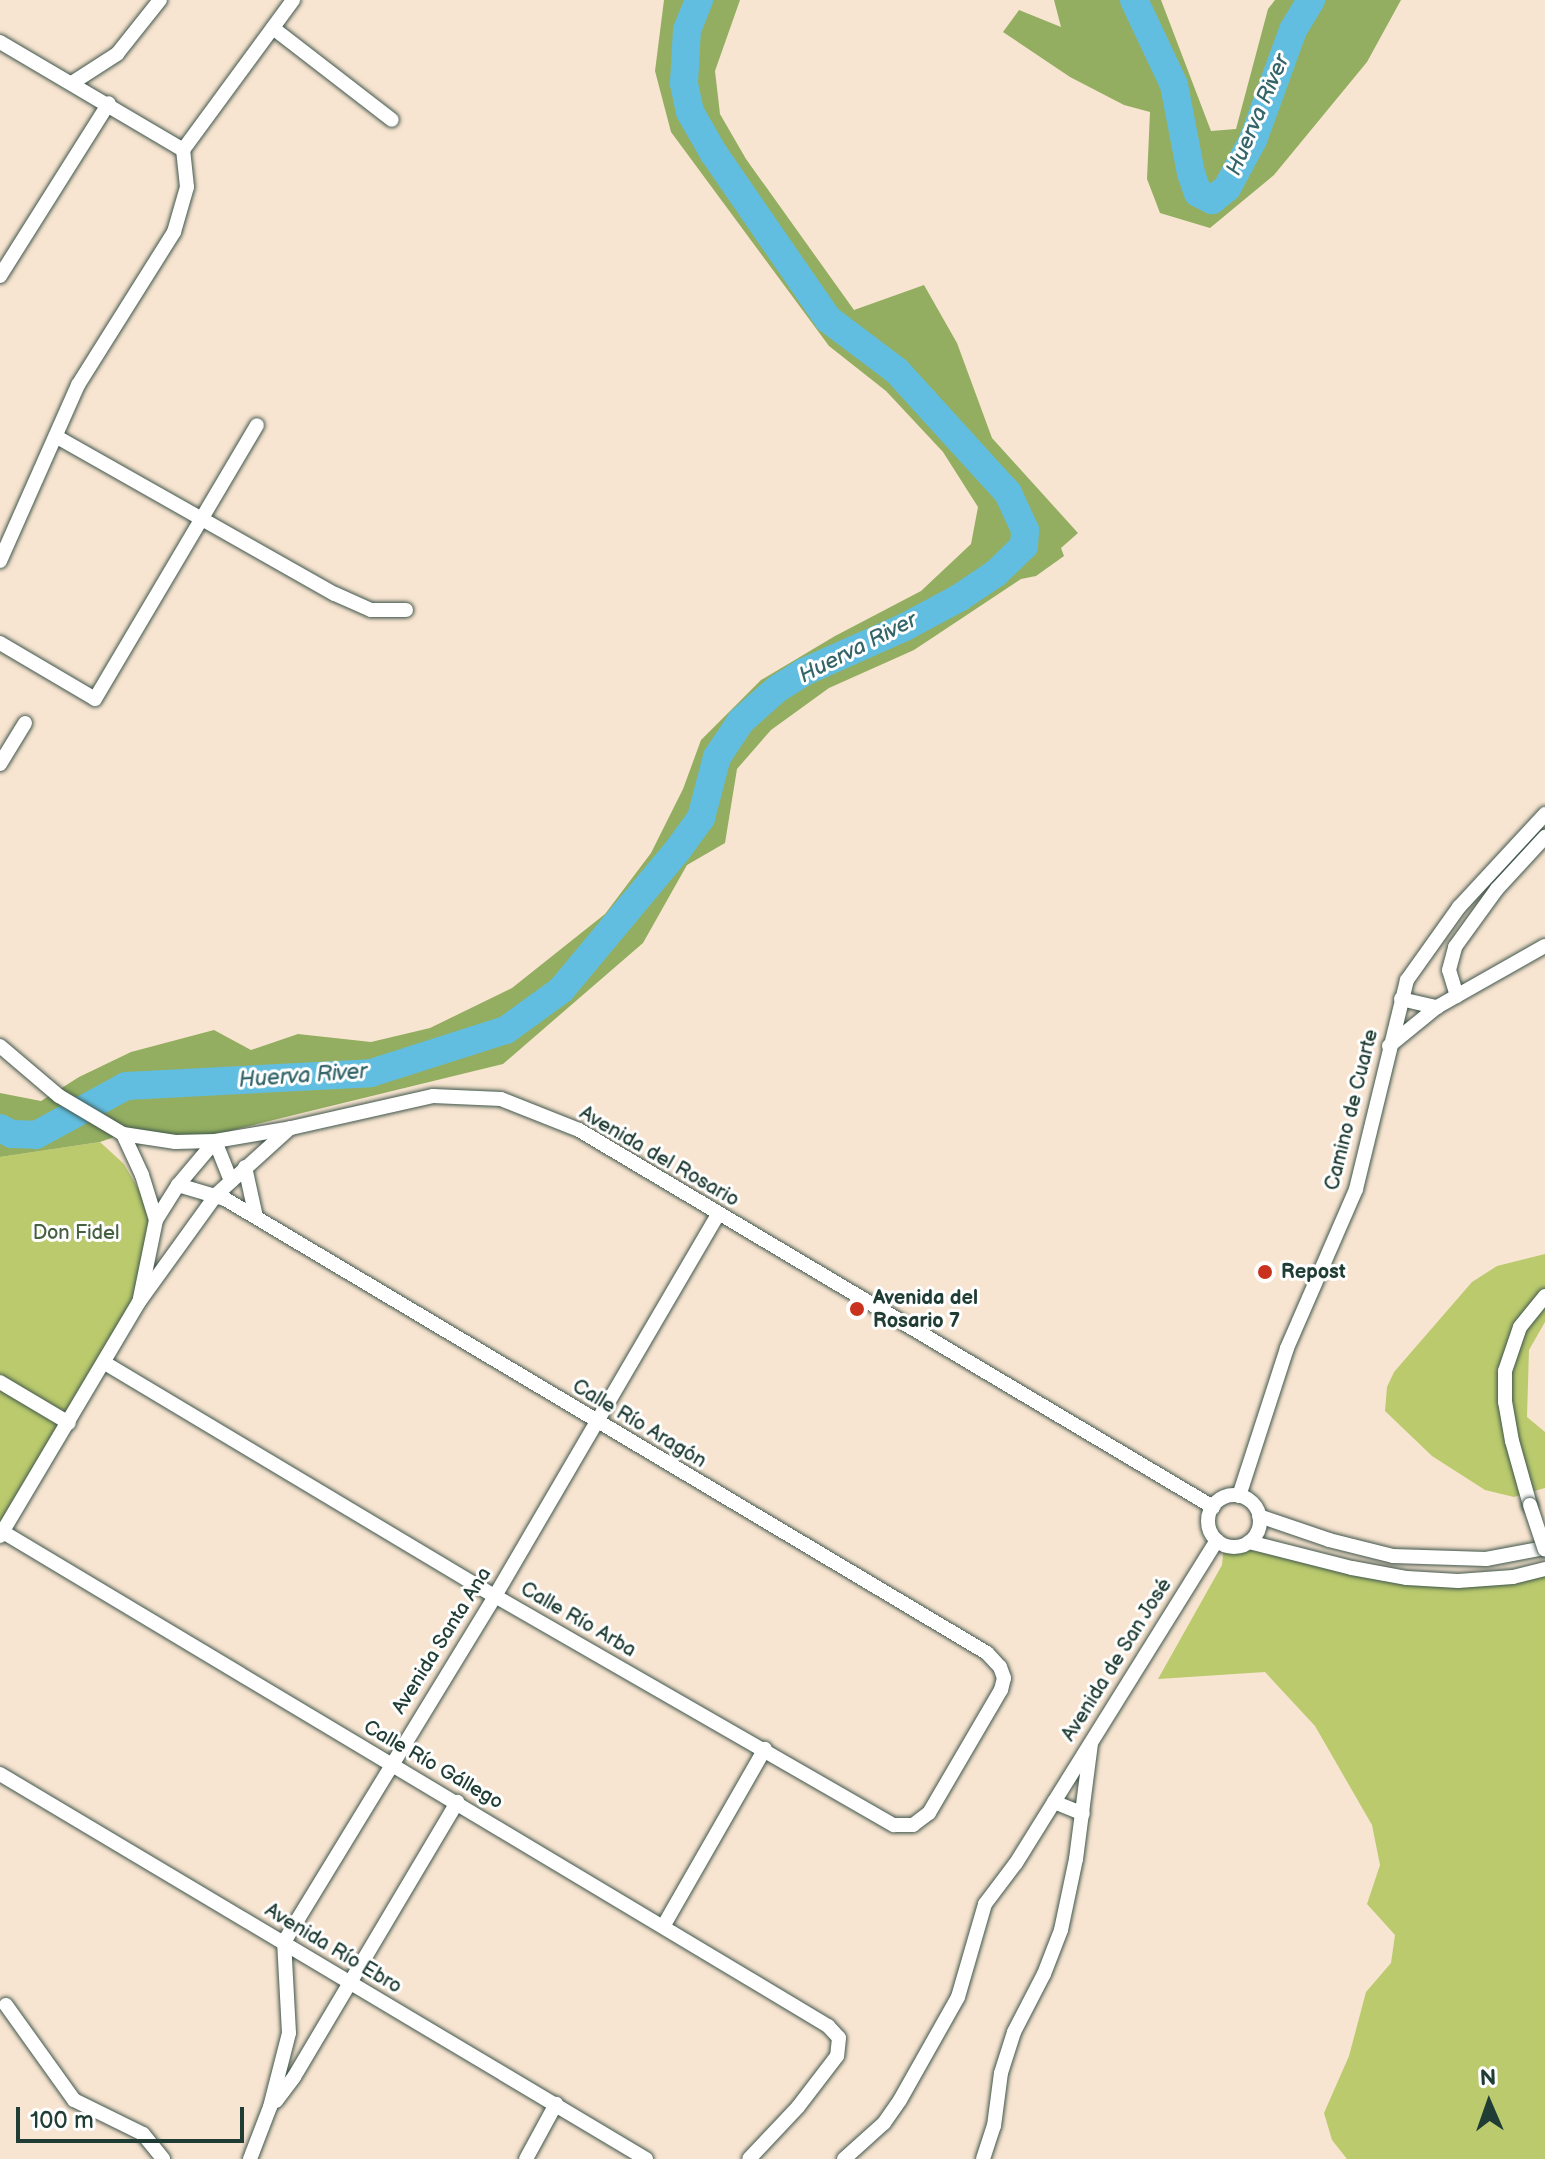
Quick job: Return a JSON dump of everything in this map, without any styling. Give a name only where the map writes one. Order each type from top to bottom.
[{"type":"street","points":[[72,83],[117,54],[160,0]]},
{"type":"street","points":[[0,561],[78,385],[174,232],[187,187],[183,150],[293,0]]},
{"type":"street","points":[[273,28],[392,120]]},
{"type":"street","points":[[0,42],[109,103],[183,150]]},
{"type":"street","points":[[0,276],[109,103]]},
{"type":"street","points":[[0,643],[95,699],[257,425]]},
{"type":"street","points":[[57,437],[201,521],[371,610],[406,610]]},
{"type":"street","points":[[0,764],[25,723]]},
{"type":"street","name":"Camino de Cuarte","points":[[1239,1496],[1287,1348],[1356,1189],[1407,980],[1459,907],[1545,814]]},
{"type":"street","points":[[1457,996],[1449,970],[1455,947],[1497,889],[1545,837]]},
{"type":"street","points":[[1389,1046],[1437,1007],[1545,946]]},
{"type":"street","points":[[1401,999],[1437,1007]]},
{"type":"street","points":[[1396,1015],[1421,1020]]},
{"type":"street","name":"Avenida del Rosario","points":[[0,1046],[59,1096],[123,1134],[175,1142],[215,1141],[291,1128],[433,1096],[501,1099],[579,1130],[1213,1507]]},
{"type":"street","points":[[2,1534],[139,1302],[217,1194],[291,1128]]},
{"type":"street","points":[[123,1134],[142,1175],[156,1220]]},
{"type":"street","points":[[139,1302],[156,1220],[178,1185],[215,1141],[231,1181]]},
{"type":"street","points":[[245,1167],[256,1217]]},
{"type":"street","name":"Calle Río Aragón","points":[[178,1185],[217,1194],[987,1653],[1000,1667],[1004,1678],[1001,1690],[929,1813],[913,1825]]},
{"type":"street","name":"Avenida Santa Ana","points":[[284,1942],[495,1596],[718,1215]]},
{"type":"street","points":[[1259,1516],[1329,1540],[1393,1556],[1486,1559],[1545,1549],[1512,1441],[1505,1402],[1505,1371],[1520,1327],[1545,1296]]},
{"type":"street","name":"Calle Río Arba","points":[[105,1363],[495,1596],[888,1822],[913,1825]]},
{"type":"street","points":[[0,1382],[69,1423]]},
{"type":"street","points":[[1249,1542],[1258,1530],[1259,1516],[1252,1503],[1239,1496],[1225,1497],[1213,1507],[1209,1528],[1217,1540],[1233,1547],[1249,1542],[1352,1568],[1407,1578],[1486,1579],[1513,1577],[1545,1569]]},
{"type":"street","name":"Calle Río Gállego","points":[[2,1534],[664,1925],[828,2026],[839,2038],[837,2056],[798,2107],[749,2159]]},
{"type":"street","name":"Avenida de San José","points":[[844,2159],[884,2123],[900,2100],[958,1997],[985,1904],[1054,1802],[1092,1735],[1217,1540]]},
{"type":"street","points":[[983,2159],[994,2126],[1001,2073],[1014,2032],[1044,1974],[1061,1930],[1083,1814],[1092,1735]]},
{"type":"street","points":[[664,1925],[765,1749]]},
{"type":"street","name":"Avenida Río Ebro","points":[[0,1774],[646,2159]]},
{"type":"street","points":[[270,2107],[294,2077],[457,1802]]},
{"type":"street","points":[[1054,1802],[1083,1814]]},
{"type":"street","points":[[250,2159],[270,2107],[290,2024],[282,1963],[284,1942]]},
{"type":"street","points":[[6,2005],[74,2100],[143,2134],[163,2159]]},
{"type":"street","points":[[526,2159],[556,2104]]},
{"type":"green space","points":[[664,0],[740,0],[715,71],[720,114],[746,159],[854,310],[924,285],[957,343],[992,438],[1078,533],[1061,548],[1064,556],[1036,576],[1021,579],[914,650],[829,688],[771,730],[737,769],[725,843],[687,865],[643,943],[503,1064],[233,1130],[215,1141],[123,1134],[100,1142],[0,1157],[0,1093],[41,1101],[79,1077],[131,1052],[214,1030],[251,1050],[298,1034],[371,1042],[430,1028],[512,988],[605,914],[651,853],[683,789],[701,740],[761,680],[835,636],[921,591],[971,544],[978,507],[943,452],[886,391],[829,346],[671,132],[655,71]]},
{"type":"green space","points":[[1054,0],[1161,0],[1211,131],[1236,129],[1268,9],[1275,0],[1401,0],[1367,62],[1274,175],[1210,228],[1160,213],[1147,179],[1150,112],[1124,105],[1070,77],[1003,32],[1019,10],[1061,27]]},
{"type":"green space","name":"Don Fidel","points":[[100,1142],[124,1164],[156,1220],[139,1302],[0,1535],[0,1157]]},
{"type":"green space","points":[[1545,1254],[1545,1322],[1529,1350],[1527,1417],[1545,1432],[1545,1488],[1514,1497],[1485,1490],[1432,1456],[1385,1411],[1387,1387],[1394,1372],[1472,1282],[1497,1266]]},
{"type":"green space","points":[[1249,1542],[1407,1578],[1545,1569],[1545,2159],[1347,2159],[1332,2140],[1324,2113],[1349,2056],[1366,1992],[1391,1963],[1395,1935],[1367,1904],[1380,1865],[1372,1825],[1315,1726],[1265,1672],[1158,1679],[1222,1565],[1224,1545],[1242,1546]]},
{"type":"waterway","name":"Huerva River","points":[[0,1128],[12,1134],[36,1135],[126,1086],[371,1073],[506,1030],[561,990],[677,851],[701,818],[717,757],[741,721],[777,689],[804,672],[903,628],[959,598],[996,573],[1024,546],[1025,530],[1008,493],[897,371],[828,319],[714,154],[690,112],[684,83],[687,30],[699,0]]},
{"type":"waterway","name":"Huerva River","points":[[1134,0],[1174,85],[1191,173],[1198,193],[1212,200],[1227,188],[1253,140],[1293,30],[1311,0]]},
{"type":"place","name":"Repost","points":[[1265,1272]]},
{"type":"place","name":"Avenida del Rosario 7","points":[[857,1309]]}]
